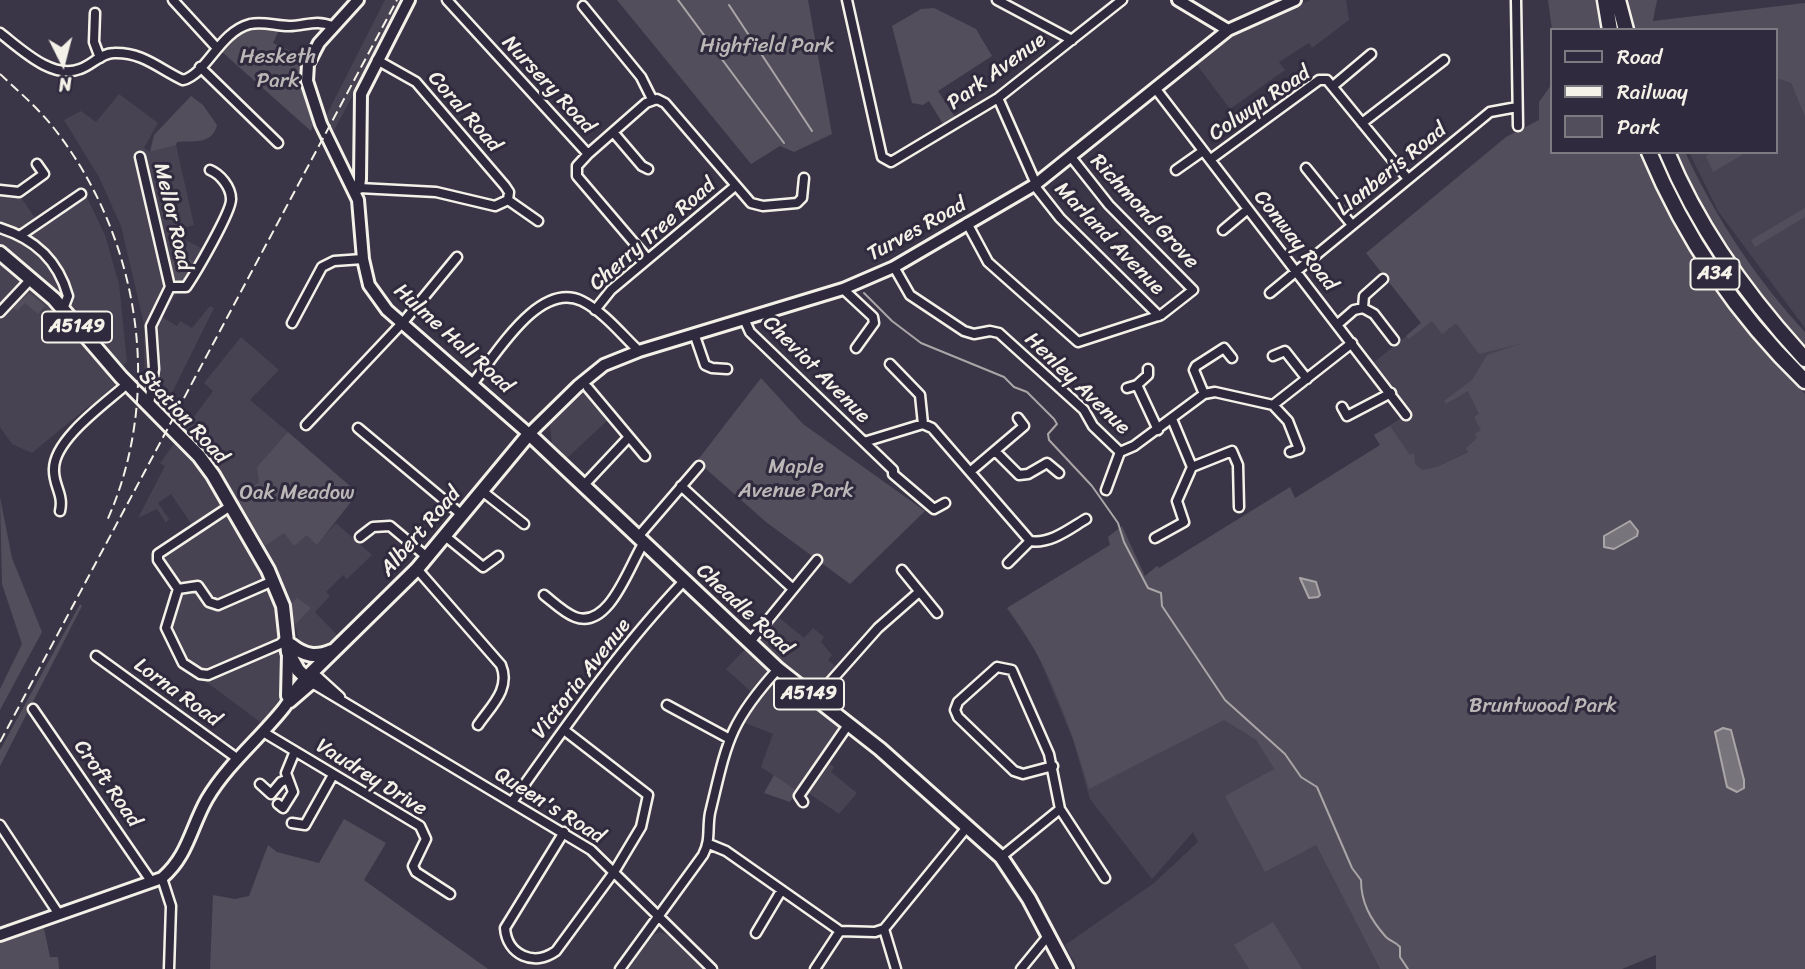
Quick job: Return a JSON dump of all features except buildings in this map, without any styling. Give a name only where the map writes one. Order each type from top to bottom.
[{"type":"highway","points":[[1605,0],[1611,28]]},
{"type":"highway","points":[[1618,0],[1625,28]]},
{"type":"highway","name":"A34","points":[[1649,154],[1679,215],[1709,265],[1749,320],[1805,381]]},
{"type":"highway","name":"A34","points":[[1668,154],[1688,198],[1725,260],[1764,313],[1805,359]]},
{"type":"main road","name":"Station Road","points":[[0,253],[63,309],[127,384],[199,456],[232,505],[273,581],[282,606],[289,643],[312,678]]},
{"type":"main road","name":"Cheadle Road","points":[[529,434],[639,541],[778,669],[848,724],[1001,857],[1066,969]]},
{"type":"main road","name":"Albert Road","points":[[312,678],[336,650],[417,569],[529,434]]},
{"type":"main road","points":[[289,643],[306,655],[323,655],[336,650]]},
{"type":"street","points":[[173,0],[216,47]]},
{"type":"street","name":"Hulme Hall Road","points":[[358,0],[332,26],[311,57],[307,81],[321,124],[357,189],[363,259],[373,293],[401,323],[476,379],[529,434]]},
{"type":"street","points":[[409,0],[361,96],[357,189],[436,192],[495,206],[508,200],[538,220]]},
{"type":"street","name":"Nursery Road","points":[[447,0],[588,154],[652,99]]},
{"type":"street","name":"Park Avenue","points":[[847,0],[882,157],[887,162],[998,98],[1122,0]]},
{"type":"street","points":[[997,0],[1072,40]]},
{"type":"street","points":[[1178,0],[1228,30]]},
{"type":"street","name":"Turves Road","points":[[529,434],[578,386],[604,365],[639,351],[745,321],[843,289],[894,267],[1035,184],[1228,30],[1295,0]]},
{"type":"street","points":[[1517,0],[1518,126]]},
{"type":"street","points":[[583,6],[641,77],[652,99],[665,103],[734,187],[757,205],[797,203],[802,198],[804,178]]},
{"type":"street","points":[[95,13],[94,42],[100,58]]},
{"type":"street","points":[[0,33],[37,61],[62,72],[79,70],[113,53],[145,58],[183,80],[200,67],[216,47],[248,24],[290,26],[321,21],[332,26]]},
{"type":"street","points":[[1333,86],[1371,54]]},
{"type":"street","name":"Coral Road","points":[[377,60],[416,82],[505,186],[508,200]]},
{"type":"street","points":[[1362,123],[1444,60]]},
{"type":"street","points":[[200,67],[278,143]]},
{"type":"street","name":"Colwyn Road","points":[[1211,159],[1319,80],[1327,80],[1408,179]]},
{"type":"street","name":"Conway Road","points":[[1155,88],[1406,415]]},
{"type":"street","name":"Marland Avenue","points":[[998,98],[1035,184],[1060,218],[1159,316]]},
{"type":"street","name":"Llanberis Road","points":[[1270,293],[1490,112],[1517,107]]},
{"type":"street","points":[[613,132],[642,166],[648,169]]},
{"type":"street","points":[[1176,170],[1203,151]]},
{"type":"street","points":[[588,154],[577,166],[577,176],[647,258]]},
{"type":"street","name":"Mellor Road","points":[[140,157],[170,287],[151,326],[153,369],[149,405]]},
{"type":"street","name":"Richmond Grove","points":[[1070,157],[1109,205],[1193,290],[1159,316]]},
{"type":"street","points":[[0,190],[19,192],[44,174],[37,164]]},
{"type":"street","points":[[1306,168],[1352,225]]},
{"type":"street","points":[[170,287],[186,287],[231,207],[228,189],[218,173],[209,170]]},
{"type":"street","name":"Cherry Tree Road","points":[[595,310],[611,290],[647,258],[734,187]]},
{"type":"street","points":[[21,235],[81,194]]},
{"type":"street","points":[[1223,230],[1248,209]]},
{"type":"street","points":[[967,223],[988,262],[1073,339],[1083,342],[1159,316]]},
{"type":"street","points":[[0,228],[21,235],[48,257],[68,296],[63,309]]},
{"type":"street","points":[[306,425],[401,323],[457,257]]},
{"type":"street","points":[[292,323],[322,267],[334,261],[363,259]]},
{"type":"street","name":"Henley Avenue","points":[[894,267],[910,295],[964,331],[974,334],[990,331],[999,334],[1084,410],[1093,426],[1120,452],[1158,430],[1204,394]]},
{"type":"street","points":[[0,312],[31,279]]},
{"type":"street","points":[[1363,308],[1364,296],[1383,279]]},
{"type":"street","points":[[843,289],[873,317],[874,323],[856,348]]},
{"type":"street","points":[[476,379],[542,303],[556,297],[570,297],[595,310],[639,351]]},
{"type":"street","points":[[1338,324],[1354,310],[1363,308],[1374,314],[1394,340]]},
{"type":"street","name":"Cheviot Avenue","points":[[745,321],[750,331],[893,470],[893,474],[934,509],[945,503]]},
{"type":"street","points":[[695,336],[705,365],[727,369]]},
{"type":"street","points":[[1273,405],[1352,343]]},
{"type":"street","points":[[1232,358],[1224,348],[1196,366],[1194,370],[1204,394],[1215,392],[1273,405],[1288,421],[1299,449],[1290,452]]},
{"type":"street","points":[[1273,356],[1285,351],[1307,379]]},
{"type":"street","points":[[890,364],[920,395],[923,424]]},
{"type":"street","points":[[1127,388],[1137,385],[1148,375],[1148,369]]},
{"type":"street","points":[[60,511],[62,497],[54,469],[60,448],[127,384]]},
{"type":"street","points":[[1137,385],[1158,430]]},
{"type":"street","points":[[588,388],[645,456]]},
{"type":"street","points":[[1342,407],[1347,416],[1391,393]]},
{"type":"street","points":[[971,471],[1024,426],[1018,418]]},
{"type":"street","points":[[1172,419],[1192,467]]},
{"type":"street","points":[[864,442],[923,424],[932,428],[1030,541],[1040,543],[1086,519]]},
{"type":"street","points":[[358,428],[462,515]]},
{"type":"street","points":[[583,486],[629,437]]},
{"type":"street","points":[[1156,538],[1184,522],[1177,497],[1192,467],[1232,451],[1238,464],[1239,507]]},
{"type":"street","points":[[996,452],[1019,475],[1028,474],[1047,463],[1059,473]]},
{"type":"street","points":[[1106,490],[1120,452]]},
{"type":"street","points":[[544,595],[572,617],[584,620],[598,616],[628,576],[639,541],[699,466]]},
{"type":"street","points":[[681,486],[793,589]]},
{"type":"street","points":[[482,491],[524,524]]},
{"type":"street","points":[[178,589],[158,560],[159,552],[232,505]]},
{"type":"street","points":[[380,518],[427,557]]},
{"type":"street","points":[[1055,525],[1061,533]]},
{"type":"street","points":[[360,537],[373,527],[390,526]]},
{"type":"street","points":[[445,536],[483,567],[489,566],[498,556]]},
{"type":"street","points":[[1008,563],[1030,541]]},
{"type":"street","points":[[750,642],[817,560]]},
{"type":"street","points":[[417,569],[501,665],[505,676],[504,687],[478,725]]},
{"type":"street","points":[[902,569],[937,613]]},
{"type":"street","points":[[178,589],[198,586],[209,601],[218,605],[273,581]]},
{"type":"street","name":"Victoria Avenue","points":[[512,802],[658,608],[684,581]]},
{"type":"street","points":[[178,589],[166,628],[183,663],[192,671],[208,675],[280,644],[289,643]]},
{"type":"street","points":[[815,699],[878,628],[919,592]]},
{"type":"street","name":"A5149","points":[[285,706],[290,680],[289,643]]},
{"type":"street","name":"Lorna Road","points":[[96,656],[238,759]]},
{"type":"street","points":[[1053,766],[1023,774],[1014,771],[958,718],[955,710],[958,702],[997,667],[1012,670],[1053,766],[1060,808],[1105,878]]},
{"type":"street","points":[[620,969],[658,920],[709,844],[709,822],[728,738],[749,701],[778,669]]},
{"type":"street","name":"Queen's Road","points":[[312,678],[345,701],[591,850],[658,920],[712,969]]},
{"type":"street","name":"Albert Road","points":[[156,879],[181,859],[206,801],[238,759],[285,706],[294,689],[312,678]]},
{"type":"street","points":[[667,705],[728,738]]},
{"type":"street","name":"Croft Road","points":[[33,709],[156,879],[171,906],[169,969]]},
{"type":"street","points":[[803,802],[799,796],[848,724]]},
{"type":"street","points":[[564,730],[648,795],[641,827],[614,872],[556,951],[537,960],[517,953],[506,938],[509,918],[564,832]]},
{"type":"street","name":"Vaudrey Drive","points":[[264,732],[420,826],[426,839],[415,857],[416,872],[450,894]]},
{"type":"street","points":[[278,804],[284,808],[293,792],[286,773],[295,751]]},
{"type":"street","points":[[292,822],[305,825],[333,775]]},
{"type":"street","points":[[260,784],[271,794],[281,782],[288,779]]},
{"type":"street","points":[[1001,857],[1060,808]]},
{"type":"street","points":[[0,825],[58,913]]},
{"type":"street","points":[[709,844],[726,851],[840,931],[875,932],[884,929],[968,826]]},
{"type":"street","points":[[0,935],[156,879]]},
{"type":"street","points":[[756,933],[781,891]]},
{"type":"street","points":[[884,929],[896,969]]},
{"type":"street","points":[[815,969],[840,931]]},
{"type":"street","points":[[1021,969],[1048,936]]},
{"type":"shaded area","points":[[385,0],[405,0],[333,132],[324,120]]},
{"type":"shaded area","points":[[1311,0],[1346,0],[1349,20],[1312,48],[1309,43],[1279,62],[1285,70],[1230,109],[1194,61],[1250,24]]},
{"type":"shaded area","points":[[1777,79],[1791,83],[1805,117],[1805,328],[1718,211],[1690,154],[1777,154]]},
{"type":"shaded area","points":[[119,94],[158,123],[144,148],[150,152],[176,145],[194,225],[187,227],[185,240],[203,249],[162,317],[177,326],[180,321],[192,328],[210,306],[214,308],[162,413],[145,397],[144,324],[121,226],[99,177],[64,120],[81,111],[96,122]]},
{"type":"shaded area","points":[[83,189],[105,235],[119,284],[127,362],[108,377],[117,387],[93,409],[89,406],[32,453],[12,444],[0,427],[0,192],[20,196],[35,218]]},
{"type":"shaded area","points":[[1517,246],[1532,419],[1406,483],[1374,435],[1411,412],[1373,363]]},
{"type":"shaded area","points":[[241,337],[279,370],[250,400],[288,432],[259,482],[223,507],[252,553],[284,533],[307,534],[317,544],[336,523],[372,555],[347,579],[343,575],[326,592],[330,596],[315,612],[338,636],[319,650],[307,648],[299,640],[282,579],[273,586],[279,603],[287,694],[267,727],[182,664],[167,628],[177,589],[157,558],[194,528],[171,494],[158,503],[169,519],[166,523],[157,509],[138,518],[165,466],[160,463],[213,391],[204,383]]},
{"type":"shaded area","points":[[585,391],[610,418],[565,460],[552,444],[550,425]]},
{"type":"shaded area","points":[[1630,521],[1638,531],[1637,536],[1614,549],[1604,547],[1604,536]]},
{"type":"shaded area","points":[[1110,545],[1225,720],[1256,740],[1274,769],[1266,774],[1306,850],[1316,845],[1380,969],[1078,969],[1065,945],[1154,883],[1198,842],[1193,832],[1152,879],[1090,799],[1073,740],[1038,655],[1007,608]]},
{"type":"shaded area","points":[[1300,578],[1316,582],[1320,595],[1309,598]]},
{"type":"shaded area","points":[[777,616],[804,638],[813,628],[824,637],[821,642],[832,655],[828,660],[836,667],[821,686],[812,687],[803,699],[841,730],[822,759],[834,767],[831,772],[857,793],[839,814],[807,792],[797,791],[761,767],[773,734],[743,722],[760,700],[726,669]]},
{"type":"shaded area","points":[[1723,728],[1731,730],[1744,780],[1744,788],[1737,792],[1727,787],[1715,732]]},
{"type":"shaded area","points":[[660,932],[668,935],[704,969],[628,969],[653,935]]},
{"type":"green space","name":"Highfield Park","points":[[617,0],[808,0],[832,134],[794,152],[780,146],[751,164]]},
{"type":"green space","points":[[1548,0],[1596,0],[1601,28],[1552,28]]},
{"type":"green space","points":[[1627,0],[1657,0],[1653,21],[1805,3],[1805,117],[1791,83],[1777,79],[1777,28],[1634,28]]},
{"type":"green space","points":[[934,8],[976,29],[992,56],[938,91],[955,117],[943,124],[929,101],[923,105],[912,103],[892,26],[921,9]]},
{"type":"green space","name":"Hesketh Park","points":[[250,28],[279,30],[273,43],[304,57],[301,85],[315,118],[311,131],[221,51],[232,39]]},
{"type":"green space","name":"Bruntwood Park","points":[[1549,88],[1549,154],[1642,154],[1674,218],[1712,281],[1755,339],[1805,394],[1805,969],[1656,969],[1656,955],[1622,969],[1380,969],[1316,845],[1265,872],[1225,796],[1274,769],[1256,740],[1224,720],[1089,789],[1046,671],[1007,608],[1110,545],[1108,537],[1122,526],[1145,576],[1157,566],[1159,568],[1290,487],[1295,498],[1380,445],[1374,435],[1390,426],[1410,455],[1414,453],[1415,464],[1422,470],[1437,467],[1468,452],[1466,448],[1481,430],[1474,417],[1479,414],[1468,391],[1446,404],[1444,401],[1472,380],[1487,355],[1520,344],[1479,354],[1456,323],[1442,334],[1432,321],[1409,339],[1406,336],[1421,323],[1366,253],[1506,137],[1539,120],[1539,102]]},
{"type":"green space","points":[[191,96],[203,105],[217,125],[214,132],[206,139],[177,142],[176,145],[150,152],[154,135]]},
{"type":"green space","points":[[1676,154],[1686,154],[1738,247],[1770,291],[1805,332],[1805,345],[1766,301],[1731,254]]},
{"type":"green space","points":[[1710,154],[1744,154],[1713,172],[1706,156]]},
{"type":"green space","points":[[1805,208],[1805,217],[1755,247],[1751,240]]},
{"type":"green space","points":[[183,257],[196,262],[187,280],[179,282],[174,278],[170,260]]},
{"type":"green space","points":[[29,293],[45,306],[38,314],[25,303],[17,311],[13,308]]},
{"type":"green space","name":"Maple Avenue Park","points":[[761,378],[803,424],[925,511],[850,584],[766,522],[697,461]]},
{"type":"green space","name":"Oak Meadow","points":[[288,432],[358,493],[317,545],[307,535],[294,546],[284,533],[265,546],[237,498],[259,482],[257,467]]},
{"type":"green space","points":[[0,497],[12,558],[42,632],[0,710],[0,689],[22,644],[2,584]]},
{"type":"green space","points":[[297,598],[311,608],[295,625],[289,606]]},
{"type":"green space","points":[[80,604],[82,606],[0,766],[0,750]]},
{"type":"green space","points":[[774,775],[797,791],[790,802],[764,793]]},
{"type":"green space","points":[[344,819],[386,843],[364,880],[488,969],[210,969],[213,895],[235,899],[249,896],[268,845],[277,852],[319,863]]},
{"type":"green space","points":[[42,919],[50,957],[58,957],[59,969],[0,969],[0,935]]},
{"type":"green space","points":[[1273,922],[1302,969],[1249,969],[1234,945]]},
{"type":"waterway","points":[[678,0],[784,143]]},
{"type":"waterway","points":[[729,5],[812,131]]},
{"type":"waterway","points":[[864,293],[892,321],[921,343],[1004,377],[1014,387],[1027,392],[1054,419],[1057,424],[1048,434],[1049,440],[1092,486],[1118,523],[1124,542],[1148,588],[1161,593],[1162,606],[1225,700],[1285,754],[1301,777],[1317,787],[1352,868],[1361,880],[1367,910],[1386,937],[1400,947],[1400,957],[1408,969]]},
{"type":"railway","points":[[0,742],[397,0]]},
{"type":"railway","points":[[0,74],[47,120],[83,170],[106,217],[124,267],[134,318],[138,370],[135,422],[124,473],[106,523]]}]
